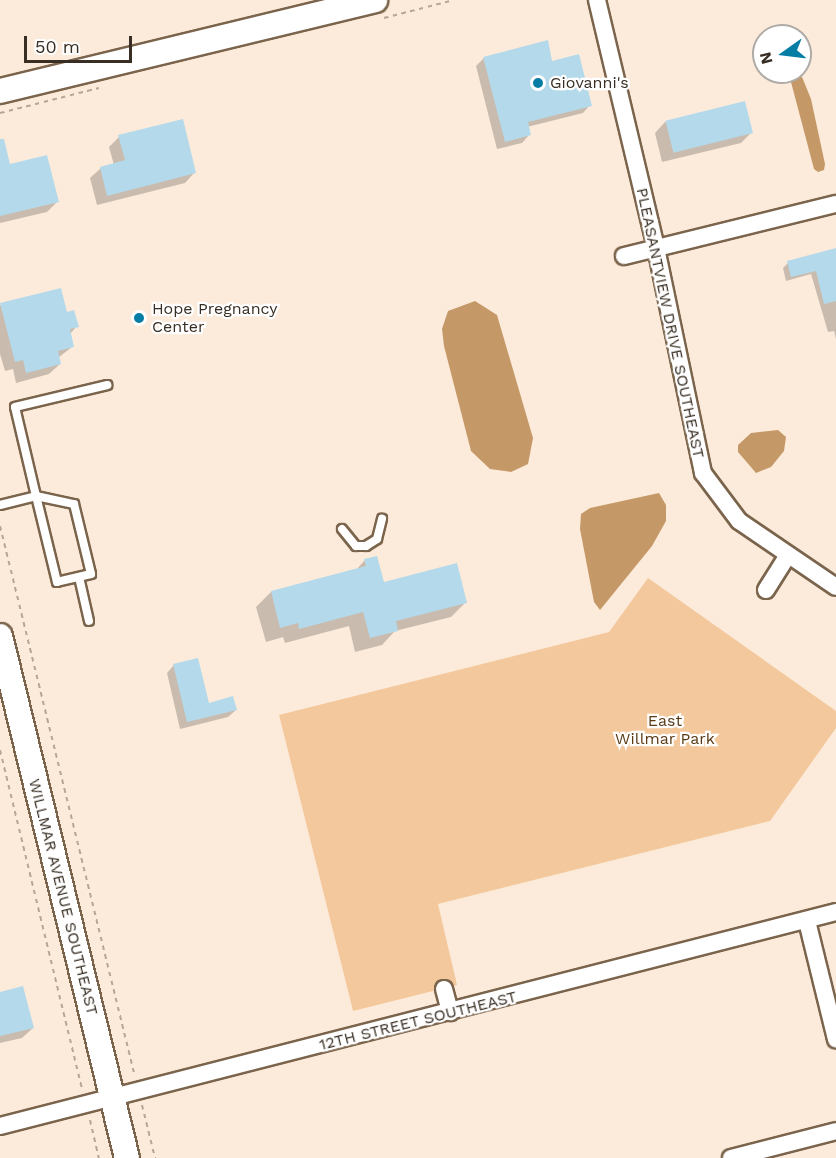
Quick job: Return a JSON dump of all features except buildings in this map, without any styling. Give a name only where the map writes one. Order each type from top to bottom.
[{"type":"main road","points":[[0,91],[375,0]]},
{"type":"main road","name":"WILLMAR AVENUE SOUTHEAST","points":[[0,636],[127,1158]]},
{"type":"street","name":"PLEASANTVIEW DRIVE SOUTHEAST","points":[[597,0],[656,248],[703,473],[739,521],[836,587]]},
{"type":"street","points":[[624,256],[836,204]]},
{"type":"street","points":[[766,590],[788,555]]},
{"type":"street","name":"12TH STREET SOUTHEAST","points":[[0,1126],[113,1099],[836,912]]},
{"type":"street","points":[[807,921],[836,1039]]},
{"type":"street","points":[[444,989],[450,1012]]},
{"type":"street","points":[[731,1158],[836,1131]]},
{"type":"lane","points":[[0,505],[36,496],[74,504],[91,574],[57,582],[36,496],[15,407],[107,385]]},
{"type":"lane","points":[[342,529],[356,546],[366,546],[377,539],[382,519]]},
{"type":"lane","points":[[79,577],[89,621]]},
{"type":"path","points":[[0,526],[155,1158]]},
{"type":"path","points":[[0,750],[99,1158]]},
{"type":"green space","name":"East Willmar Park","points":[[648,578],[836,711],[836,728],[770,821],[438,904],[457,985],[353,1011],[279,715],[609,632]]},
{"type":"shaded area","points":[[792,84],[805,84],[811,99],[825,164],[824,170],[818,172],[814,169]]},
{"type":"shaded area","points":[[475,301],[497,315],[533,438],[528,464],[511,472],[490,469],[471,451],[444,346],[442,329],[448,311]]},
{"type":"shaded area","points":[[778,430],[786,437],[784,451],[771,467],[756,473],[738,452],[738,445],[751,433]]},
{"type":"shaded area","points":[[659,493],[666,505],[666,521],[652,546],[600,610],[594,602],[580,529],[581,514],[590,508]]},
{"type":"place","name":"Giovanni's","points":[[538,83]]},
{"type":"place","name":"Hope Pregnancy Center","points":[[139,318]]}]
